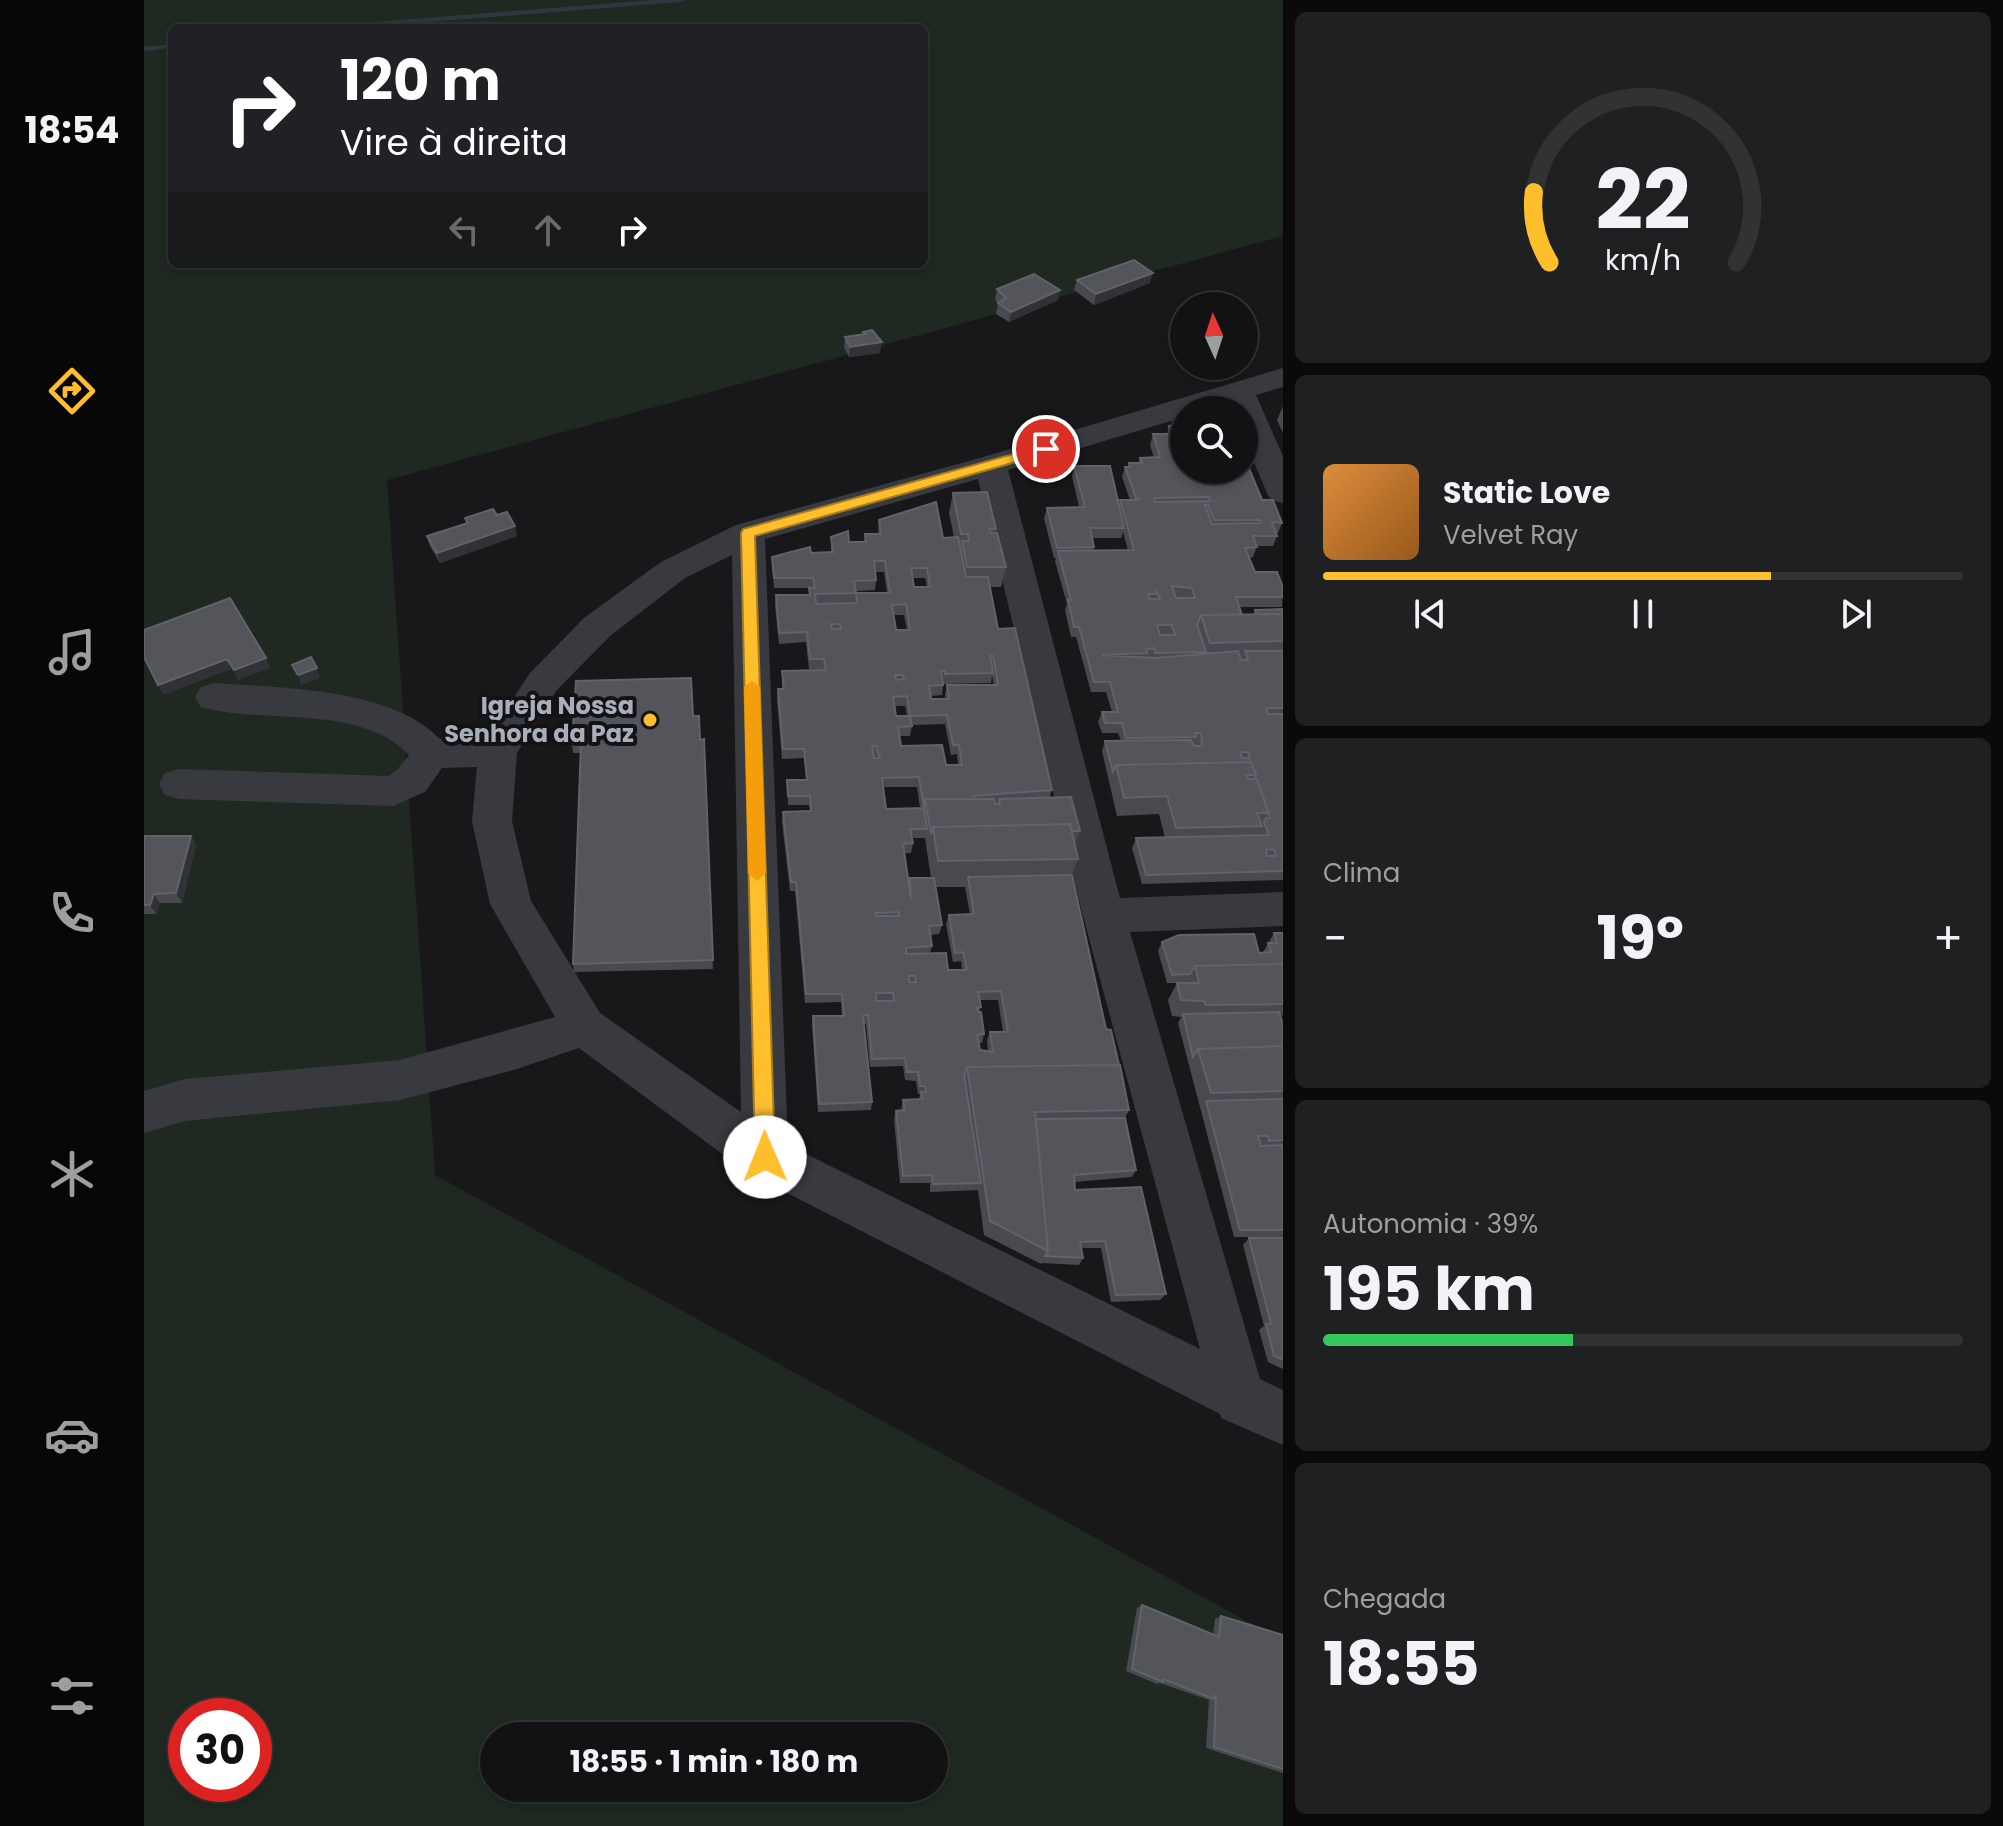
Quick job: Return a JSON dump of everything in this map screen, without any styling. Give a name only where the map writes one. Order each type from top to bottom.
[{"type":"street","points":[[1283,377],[991,465],[748,533],[673,570],[597,627],[543,682],[498,752],[492,821],[511,904],[584,1027],[765,1157],[1283,1418]]},
{"type":"street","points":[[1239,390],[1283,493]]},
{"type":"street","points":[[991,465],[1104,916],[1240,1399]]},
{"type":"street","points":[[748,533],[765,1157]]},
{"type":"street","points":[[214,697],[280,701],[353,714],[391,724],[412,734],[431,754],[498,752]]},
{"type":"street","points":[[179,784],[393,791],[411,781],[431,754]]},
{"type":"street","points":[[1104,916],[1283,909]]},
{"type":"street","points":[[144,1112],[185,1100],[400,1080],[514,1050],[584,1027]]},
{"type":"shaded area","points":[[144,0],[1283,0],[1283,236],[387,480],[435,1175],[1283,1641],[1283,1826],[144,1826]]},
{"type":"building","points":[[1134,260],[1153,273],[1096,294],[1077,280]]},
{"type":"building","points":[[1034,274],[1060,290],[1011,312],[998,303],[1006,298],[997,289]]},
{"type":"building","points":[[872,330],[882,342],[850,347],[845,337],[865,334],[863,332]]},
{"type":"building","points":[[1153,434],[1170,434],[1170,484],[1255,484],[1262,500],[1273,500],[1282,523],[1272,522],[1277,536],[1253,536],[1257,547],[1245,548],[1255,572],[1277,572],[1283,597],[1236,597],[1242,615],[1201,615],[1197,625],[1206,652],[1155,653],[1154,648],[1146,649],[1147,653],[1102,655],[1155,658],[1238,651],[1241,660],[1248,660],[1245,651],[1283,651],[1283,708],[1266,708],[1268,714],[1283,714],[1283,871],[1146,875],[1136,838],[1269,835],[1264,822],[1270,818],[1257,779],[1254,779],[1256,775],[1251,762],[1116,765],[1113,772],[1105,741],[1191,740],[1194,746],[1202,746],[1201,733],[1195,733],[1196,737],[1126,738],[1122,723],[1105,723],[1102,712],[1118,712],[1110,682],[1094,682],[1079,627],[1074,627],[1068,600],[1071,600],[1058,551],[1134,550],[1120,500],[1140,500],[1136,498],[1125,467],[1130,467],[1129,463],[1142,463],[1140,458],[1160,457]],"holes":[[[1209,497],[1210,501],[1155,502],[1154,498]],[[1205,505],[1208,505],[1214,520],[1260,520],[1261,523],[1212,524]],[[1172,586],[1192,588],[1195,598],[1176,598]],[[1156,590],[1160,599],[1149,599],[1148,594],[1157,594]],[[1157,625],[1172,625],[1175,635],[1160,635]],[[1240,752],[1248,752],[1250,758],[1242,758]],[[1266,849],[1274,850],[1276,856],[1267,856]]]},
{"type":"building","points":[[1074,466],[1110,466],[1124,528],[1090,528],[1094,547],[1057,548],[1047,508],[1085,507]]},
{"type":"building","points":[[987,492],[996,529],[989,529],[991,533],[997,533],[1006,567],[967,567],[962,541],[969,541],[968,534],[961,534],[953,493]]},
{"type":"building","points":[[936,502],[943,538],[958,537],[966,577],[988,577],[998,629],[1015,628],[1052,790],[973,796],[974,799],[925,799],[927,829],[910,829],[913,843],[903,844],[911,899],[910,878],[934,878],[942,925],[929,926],[932,946],[906,948],[906,954],[946,953],[948,970],[967,970],[963,952],[955,953],[949,915],[974,914],[968,877],[1072,875],[1106,1029],[1111,1030],[1119,1065],[967,1067],[964,1075],[981,1183],[933,1184],[932,1175],[903,1176],[896,1111],[905,1110],[903,1100],[922,1099],[921,1092],[926,1092],[925,1086],[920,1086],[918,1072],[907,1072],[905,1058],[872,1059],[868,1015],[863,1016],[872,1102],[819,1104],[813,1016],[844,1016],[842,994],[806,994],[796,882],[791,882],[783,812],[811,811],[810,796],[788,796],[787,780],[807,780],[804,749],[783,749],[778,689],[784,689],[782,671],[826,670],[824,659],[810,659],[807,632],[779,633],[776,595],[810,595],[809,588],[815,588],[813,578],[774,578],[772,557],[810,547],[811,553],[833,552],[831,537],[848,531],[849,542],[866,542],[865,534],[881,534],[879,520]],"holes":[[[874,561],[885,561],[890,593],[856,593],[854,581],[876,580]],[[911,568],[927,568],[930,587],[914,587]],[[856,593],[857,603],[816,604],[815,594]],[[906,604],[910,630],[896,630],[892,605]],[[831,624],[840,624],[841,629],[832,629]],[[990,656],[993,656],[998,685],[947,685],[949,699],[931,699],[929,686],[943,685],[941,671],[945,674],[993,673]],[[907,696],[910,716],[896,716],[893,697]],[[947,715],[953,745],[959,745],[962,765],[946,765],[942,745],[901,746],[898,727],[912,726],[910,716]],[[872,746],[876,746],[880,758],[874,758]],[[919,777],[924,808],[886,809],[882,778]],[[899,912],[899,916],[876,916],[876,913]],[[1001,991],[1008,1032],[990,1032],[993,1052],[980,1050],[977,1035],[984,1034],[981,1012],[977,1008],[981,1007],[978,992]],[[876,993],[893,993],[894,1001],[876,1001]]]},
{"type":"building","points":[[493,509],[497,515],[507,512],[515,526],[437,553],[427,536],[468,523],[465,518]]},
{"type":"building","points":[[230,598],[266,658],[234,670],[227,659],[158,685],[144,657],[144,630]]},
{"type":"building","points":[[1283,609],[1283,614],[1257,614],[1255,610]]},
{"type":"building","points":[[1283,614],[1283,641],[1210,643],[1201,615]]},
{"type":"building","points":[[311,657],[317,668],[298,675],[292,665]]},
{"type":"building","points":[[691,678],[693,716],[699,716],[700,740],[704,739],[713,960],[573,964],[581,743],[572,744],[576,681]]},
{"type":"building","points":[[1251,762],[1256,775],[1246,775],[1248,779],[1257,779],[1269,813],[1257,813],[1262,826],[1176,828],[1167,796],[1124,798],[1116,765]]},
{"type":"building","points":[[1071,797],[1080,831],[1072,831],[1070,824],[933,827],[931,834],[925,799],[994,799],[995,804],[1000,804],[999,799]]},
{"type":"building","points":[[1070,824],[1078,859],[938,861],[933,827]]},
{"type":"building","points":[[144,836],[191,836],[176,893],[154,894],[150,905],[144,905]]},
{"type":"building","points":[[1274,933],[1283,933],[1283,964],[1195,966],[1190,974],[1172,975],[1162,942],[1179,935],[1254,934],[1259,953],[1271,952],[1268,943],[1277,943]]},
{"type":"building","points":[[1283,964],[1283,1004],[1206,1005],[1204,1001],[1181,1000],[1177,983],[1199,983],[1195,966]]},
{"type":"building","points":[[1279,1012],[1283,1024],[1283,1046],[1198,1049],[1193,1057],[1183,1014]]},
{"type":"building","points":[[1283,1046],[1283,1091],[1211,1093],[1198,1049]]},
{"type":"building","points":[[1120,1065],[1129,1110],[1035,1112],[1048,1251],[990,1221],[967,1067]]},
{"type":"building","points":[[1283,1099],[1283,1140],[1269,1141],[1268,1136],[1258,1136],[1261,1146],[1283,1145],[1283,1230],[1240,1230],[1206,1101]]},
{"type":"building","points":[[1125,1118],[1136,1170],[1074,1175],[1075,1190],[1141,1187],[1166,1294],[1116,1295],[1105,1241],[1080,1242],[1083,1258],[1045,1256],[1048,1251],[1036,1119]]},
{"type":"building","points":[[1249,1238],[1283,1238],[1283,1360],[1274,1356],[1266,1324],[1271,1324]]},
{"type":"building","points":[[1142,1605],[1219,1637],[1221,1616],[1283,1635],[1283,1769],[1214,1747],[1216,1695],[1214,1699],[1132,1669]]},
{"type":"waterway","points":[[375,24],[681,0]]},
{"type":"waterway","points":[[144,49],[168,46]]},
{"type":"slow traffic","points":[[752,687],[757,873]]},
{"type":"place","name":"Igreja Nossa Senhora da Paz","points":[[650,720]]},
{"type":"route","points":[[765,1157],[748,533],[1046,449]]}]
